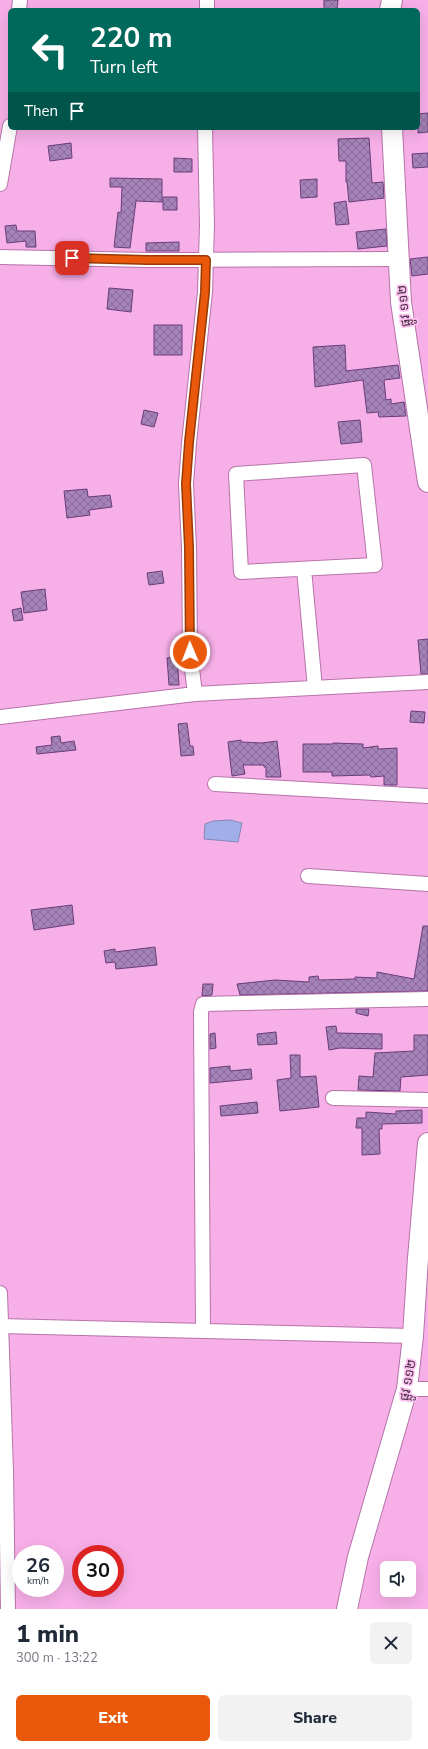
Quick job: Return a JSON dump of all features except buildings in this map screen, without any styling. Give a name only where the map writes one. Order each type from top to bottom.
[{"type":"street","points":[[0,184],[9,130]]},
{"type":"street","points":[[196,694],[190,652],[189,547],[186,484],[205,292],[207,225],[205,130]]},
{"type":"street","name":"ផ្លូវ ១១២","points":[[392,130],[401,302],[428,482]]},
{"type":"street","points":[[0,257],[148,260],[399,259]]},
{"type":"street","points":[[364,465],[375,565],[304,569],[241,572],[236,474],[364,465]]},
{"type":"street","points":[[304,569],[315,688]]},
{"type":"street","points":[[0,717],[196,694],[428,682]]},
{"type":"street","points":[[215,784],[428,796]]},
{"type":"street","points":[[308,876],[428,884]]},
{"type":"street","points":[[203,1331],[201,1020],[203,1004],[428,999]]},
{"type":"street","points":[[333,1098],[428,1100]]},
{"type":"street","name":"ផ្លូវ ១១២","points":[[348,1609],[358,1557],[407,1389],[413,1336],[428,1143]]},
{"type":"street","points":[[0,1293],[6,1471],[8,1609]]},
{"type":"street","points":[[1,1326],[413,1336]]},
{"type":"street","points":[[407,1389],[428,1389]]},
{"type":"water","points":[[230,820],[242,823],[238,842],[204,839],[205,824],[213,821]]},
{"type":"route","points":[[72,258],[206,260],[205,292],[186,484],[189,547],[190,652]]}]
